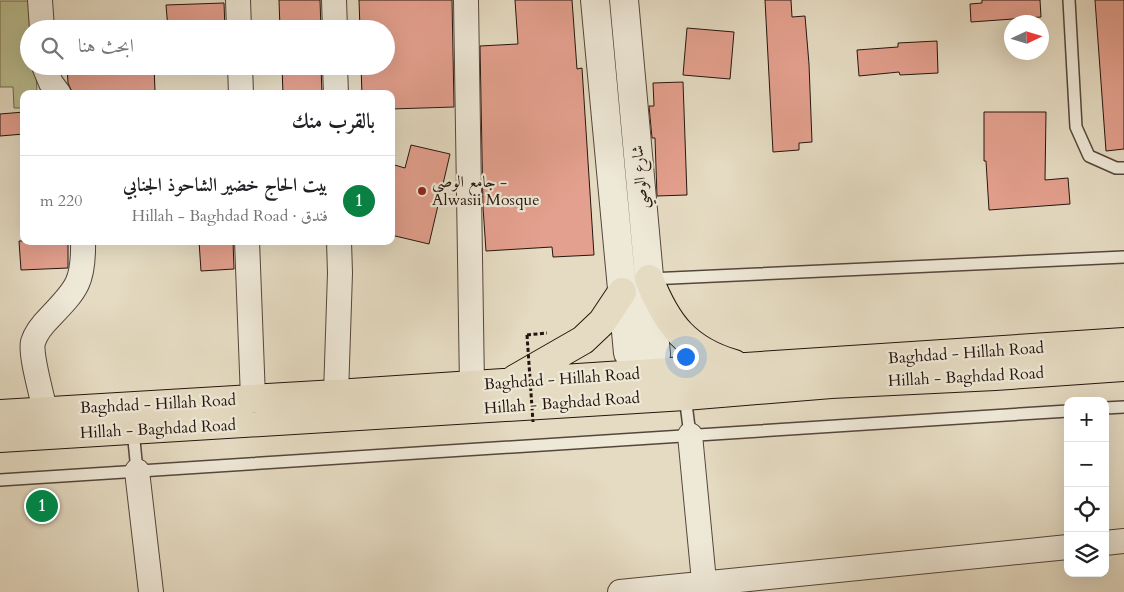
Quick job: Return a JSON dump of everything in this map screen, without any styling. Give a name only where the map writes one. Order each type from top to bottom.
[{"type":"main road","points":[[649,280],[663,311],[678,331],[696,347],[717,359],[740,366]]},
{"type":"main road","points":[[509,383],[584,340],[602,322],[622,292]]},
{"type":"main road","name":"Baghdad - Hillah Road","points":[[0,414],[472,386],[740,366],[960,354],[1124,342]]},
{"type":"main road","name":"Hillah - Baghdad Road","points":[[0,438],[685,396],[831,384],[995,376],[1124,367]]},
{"type":"street","points":[[40,0],[41,20]]},
{"type":"street","points":[[238,0],[239,20]]},
{"type":"street","points":[[334,0],[335,20]]},
{"type":"street","points":[[466,0],[472,386]]},
{"type":"street","name":"شارع الوصي","points":[[595,0],[628,353],[634,360],[642,362],[650,360],[656,354],[624,0]]},
{"type":"street","points":[[47,75],[50,83],[56,90]]},
{"type":"street","points":[[240,75],[241,90]]},
{"type":"street","points":[[335,75],[336,90]]},
{"type":"street","points":[[45,411],[34,358],[33,342],[42,325],[72,294],[80,279],[83,245]]},
{"type":"street","points":[[247,245],[253,398]]},
{"type":"street","points":[[336,394],[339,245]]},
{"type":"street","points":[[690,435],[705,588]]},
{"type":"street","points":[[137,471],[151,592]]},
{"type":"street","points":[[1109,543],[1124,541]]},
{"type":"street","points":[[620,592],[705,588],[1064,547]]},
{"type":"lane","points":[[1069,0],[1076,127],[1089,156],[1116,168],[1124,168]]},
{"type":"lane","points":[[649,280],[1124,257]]},
{"type":"lane","points":[[685,396],[690,435]]},
{"type":"lane","points":[[1109,408],[1124,407]]},
{"type":"lane","points":[[0,480],[1064,410]]},
{"type":"lane","points":[[133,430],[137,471]]},
{"type":"path","points":[[534,422],[527,335],[552,334]]},
{"type":"green space","points":[[0,1],[33,1],[34,20],[20,20],[20,75],[36,75],[37,90],[20,90],[20,108],[14,108],[13,87],[0,87]]},
{"type":"building","points":[[279,0],[320,0],[321,20],[280,20]]},
{"type":"building","points":[[359,0],[452,0],[454,107],[395,109],[395,90],[362,90],[361,75],[395,75],[395,20],[360,20]]},
{"type":"building","points":[[515,0],[572,0],[577,69],[582,68],[594,255],[553,257],[552,247],[486,251],[483,207],[480,46],[518,44]]},
{"type":"building","points":[[765,0],[791,0],[792,17],[805,16],[812,142],[799,143],[799,150],[773,152]]},
{"type":"building","points":[[982,0],[1040,0],[1041,15],[1004,15],[1004,20],[971,22],[970,4],[982,3]]},
{"type":"building","points":[[1095,0],[1124,0],[1124,149],[1106,151]]},
{"type":"building","points":[[224,3],[225,20],[167,20],[166,5]]},
{"type":"building","points":[[687,28],[734,32],[730,79],[683,75]]},
{"type":"building","points":[[937,41],[938,73],[900,75],[899,72],[859,76],[857,50],[898,47],[898,43]]},
{"type":"building","points":[[68,75],[154,75],[155,90],[71,90]]},
{"type":"building","points":[[282,75],[321,75],[322,90],[283,90]]},
{"type":"building","points":[[683,82],[687,195],[657,196],[655,138],[652,138],[649,106],[654,106],[653,83]]},
{"type":"building","points":[[20,112],[20,134],[0,136],[0,114]]},
{"type":"building","points":[[984,112],[1046,112],[1045,180],[1068,178],[1070,204],[989,210],[986,161],[984,161]]},
{"type":"building","points":[[411,145],[450,154],[429,244],[395,236],[395,165],[405,168]]},
{"type":"building","points":[[19,241],[20,245],[68,245],[68,268],[21,270]]},
{"type":"building","points":[[199,245],[233,245],[234,269],[201,271]]},
{"type":"place","name":"جامع الوصي - Alwasii Mosque","points":[[422,191]]},
{"type":"place","name":"بيت الحاج خضير الشاحوذ الجنابي","points":[[42,506]]}]
